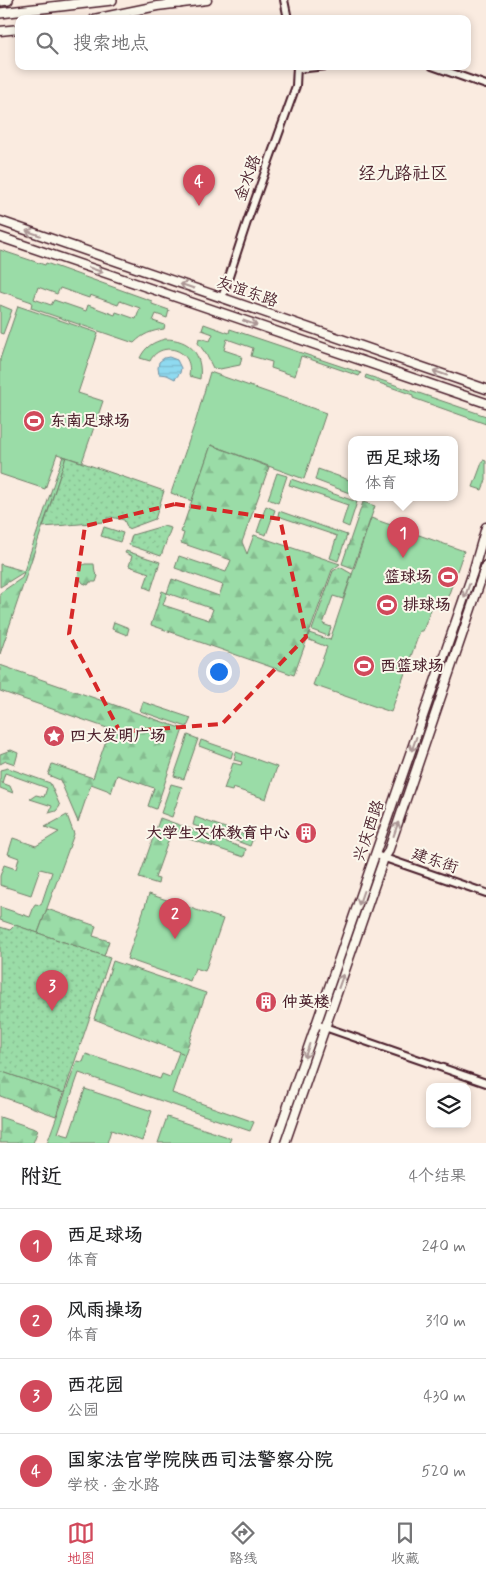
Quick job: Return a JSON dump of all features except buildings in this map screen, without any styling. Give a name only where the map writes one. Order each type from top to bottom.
[{"type":"highway","points":[[0,15],[32,9],[112,0]]},
{"type":"highway","points":[[179,3],[189,0]]},
{"type":"main road","points":[[113,15],[157,6],[207,0]]},
{"type":"main road","points":[[0,31],[15,29]]},
{"type":"main road","name":"友谊东路","points":[[0,221],[486,389]]},
{"type":"main road","name":"友谊东路","points":[[0,237],[486,403]]},
{"type":"main road","name":"兴庆西路","points":[[275,1143],[473,572],[486,527]]},
{"type":"main road","name":"兴庆西路","points":[[285,1143],[384,858],[388,852],[486,565]]},
{"type":"street","points":[[284,0],[287,15]]},
{"type":"street","name":"金水路","points":[[222,298],[296,86],[298,70]]},
{"type":"street","points":[[443,70],[486,85]]},
{"type":"street","name":"建东街","points":[[376,855],[486,893]]},
{"type":"street","points":[[316,1024],[486,1083]]},
{"type":"highlighted area","points":[[175,504],[280,519],[306,637],[222,724],[120,732],[69,634],[85,526]]},
{"type":"green space","points":[[0,250],[45,265],[46,263],[152,301],[152,304],[169,310],[167,318],[156,314],[153,321],[165,325],[164,329],[148,333],[134,343],[31,308],[32,302],[0,291]],"holes":[[[38,287],[57,294],[60,288],[89,298],[90,295],[118,305],[120,301],[140,308],[136,319],[116,312],[115,315],[88,305],[86,311],[54,300],[51,305],[34,299]]]},
{"type":"green space","points":[[0,305],[12,310],[3,334],[0,333]]},
{"type":"green space","points":[[18,306],[98,333],[78,393],[103,401],[82,462],[57,454],[45,489],[0,474],[0,359]]},
{"type":"green space","points":[[204,324],[229,333],[230,329],[361,373],[359,376],[301,356],[295,376],[271,368],[272,362],[251,356],[253,348],[227,339],[224,350],[242,356],[240,365],[220,369],[213,368],[198,343],[199,338],[210,341],[213,334],[202,330]]},
{"type":"green space","points":[[165,339],[181,342],[193,350],[199,362],[200,379],[189,376],[190,368],[188,361],[178,351],[162,350],[157,352],[150,361],[140,358],[150,346]]},
{"type":"green space","points":[[210,372],[326,413],[304,479],[211,445],[192,501],[171,493]]},
{"type":"green space","points":[[366,375],[486,416],[486,424],[413,398],[413,395],[365,378]]},
{"type":"green space","points":[[211,445],[269,467],[242,542],[247,554],[254,535],[340,564],[332,570],[294,675],[151,625],[162,591],[167,593],[172,579],[219,596],[223,585],[175,568],[179,556],[226,572],[231,560],[181,543],[184,533],[181,532]],"holes":[[[167,593],[213,609],[209,620],[163,605]]]},
{"type":"green space","points":[[63,456],[66,457],[0,654],[0,593],[22,578],[24,572],[0,587],[0,564],[24,571]]},
{"type":"green space","points":[[66,457],[164,491],[155,519],[128,529],[124,520],[111,517],[104,522],[43,527]]},
{"type":"green space","points":[[483,460],[486,461],[486,480],[482,490],[473,487]]},
{"type":"green space","points":[[318,469],[348,480],[348,492],[315,480]]},
{"type":"green space","points":[[277,473],[287,476],[278,503],[268,499]]},
{"type":"green space","points":[[291,479],[348,499],[348,501],[357,502],[349,527],[342,524],[348,505],[289,485]]},
{"type":"green space","points":[[363,502],[375,506],[353,568],[342,564]]},
{"type":"green space","points":[[266,506],[275,510],[266,535],[257,532]]},
{"type":"green space","points":[[279,511],[347,535],[338,561],[330,558],[337,536],[278,516]]},
{"type":"green space","points":[[371,518],[464,551],[444,608],[433,604],[423,631],[420,631],[391,712],[313,685],[327,647],[307,639],[309,633],[330,640]]},
{"type":"green space","points":[[163,526],[171,528],[161,556],[129,545],[132,535]]},
{"type":"green space","points":[[104,527],[123,533],[120,542],[101,536]]},
{"type":"green space","points":[[126,551],[160,562],[151,590],[144,587],[149,573],[129,566],[132,556],[125,553]]},
{"type":"green space","points":[[94,564],[95,573],[98,576],[96,582],[90,582],[88,585],[83,583],[78,576],[81,566]]},
{"type":"green space","points":[[340,567],[352,574],[343,599],[333,596],[323,624],[331,627],[328,636],[312,630],[333,571]]},
{"type":"green space","points":[[114,622],[129,628],[127,635],[112,629]]},
{"type":"green space","points":[[0,665],[183,729],[156,809],[148,806],[154,788],[117,775],[111,793],[91,784],[78,822],[60,780],[48,775],[52,764],[93,778],[110,729],[0,691]]},
{"type":"green space","points":[[143,702],[191,718],[187,727],[140,711]]},
{"type":"green space","points":[[188,735],[198,739],[184,779],[174,776]]},
{"type":"green space","points":[[201,740],[233,751],[231,758],[199,746]]},
{"type":"green space","points":[[11,750],[18,753],[15,764],[6,761],[0,764],[0,754]]},
{"type":"green space","points":[[236,752],[277,767],[266,799],[233,788],[232,791],[224,789],[233,763],[241,765],[242,762],[234,760]]},
{"type":"green space","points":[[8,768],[50,783],[60,806],[56,811],[49,813],[52,806],[30,799],[36,795],[44,797],[47,788],[5,773],[2,783],[10,786],[13,793],[0,788],[0,770]]},
{"type":"green space","points":[[171,784],[182,787],[172,817],[161,813]]},
{"type":"green space","points":[[67,815],[74,834],[38,933],[0,920],[0,907],[30,917],[35,904],[41,905],[52,872],[40,869],[31,895],[0,885],[0,876],[4,865],[16,869],[19,858],[8,854],[13,838],[36,846],[59,832],[45,827]]},
{"type":"green space","points":[[195,817],[253,838],[250,846],[193,825]]},
{"type":"green space","points":[[160,818],[246,849],[244,857],[171,833],[155,878],[159,879],[158,884],[139,878]]},
{"type":"green space","points":[[149,894],[223,919],[205,971],[195,968],[190,981],[127,959]]},
{"type":"green space","points":[[47,909],[96,926],[93,936],[109,941],[104,956],[38,933]]},
{"type":"green space","points":[[15,925],[110,958],[64,1093],[0,1071],[0,927],[10,930]]},
{"type":"green space","points":[[113,961],[206,993],[185,1054],[94,1019]]},
{"type":"green space","points":[[179,1052],[185,1054],[172,1093],[254,1122],[250,1131],[79,1073],[58,1133],[69,1136],[85,1089],[152,1111],[142,1141],[111,1130],[107,1143],[47,1143],[77,1061],[83,1062],[86,1054],[160,1079],[162,1074],[170,1077]]},
{"type":"green space","points":[[0,1071],[64,1093],[56,1116],[0,1096]]},
{"type":"green space","points":[[0,1117],[38,1130],[33,1143],[0,1143]]},
{"type":"green space","points":[[167,1117],[231,1138],[229,1143],[158,1143]]},
{"type":"water","points":[[169,357],[177,360],[181,368],[180,373],[175,379],[159,374],[159,362]]},
{"type":"place","name":"国家法官学院陕西司法警察分院","points":[[199,206]]},
{"type":"place","name":"东南足球场","points":[[34,421]]},
{"type":"place","name":"西足球场","points":[[403,558]]},
{"type":"place","name":"篮球场","points":[[448,577]]},
{"type":"place","name":"排球场","points":[[387,605]]},
{"type":"place","name":"西篮球场","points":[[364,666]]},
{"type":"place","name":"四大发明广场","points":[[54,736]]},
{"type":"place","name":"大学生文体教育中心","points":[[306,833]]},
{"type":"place","name":"风雨操场","points":[[175,939]]},
{"type":"place","name":"仲英楼","points":[[266,1002]]},
{"type":"place","name":"西花园","points":[[52,1011]]},
{"type":"district","name":"经九路社区","points":[[403,174]]}]
